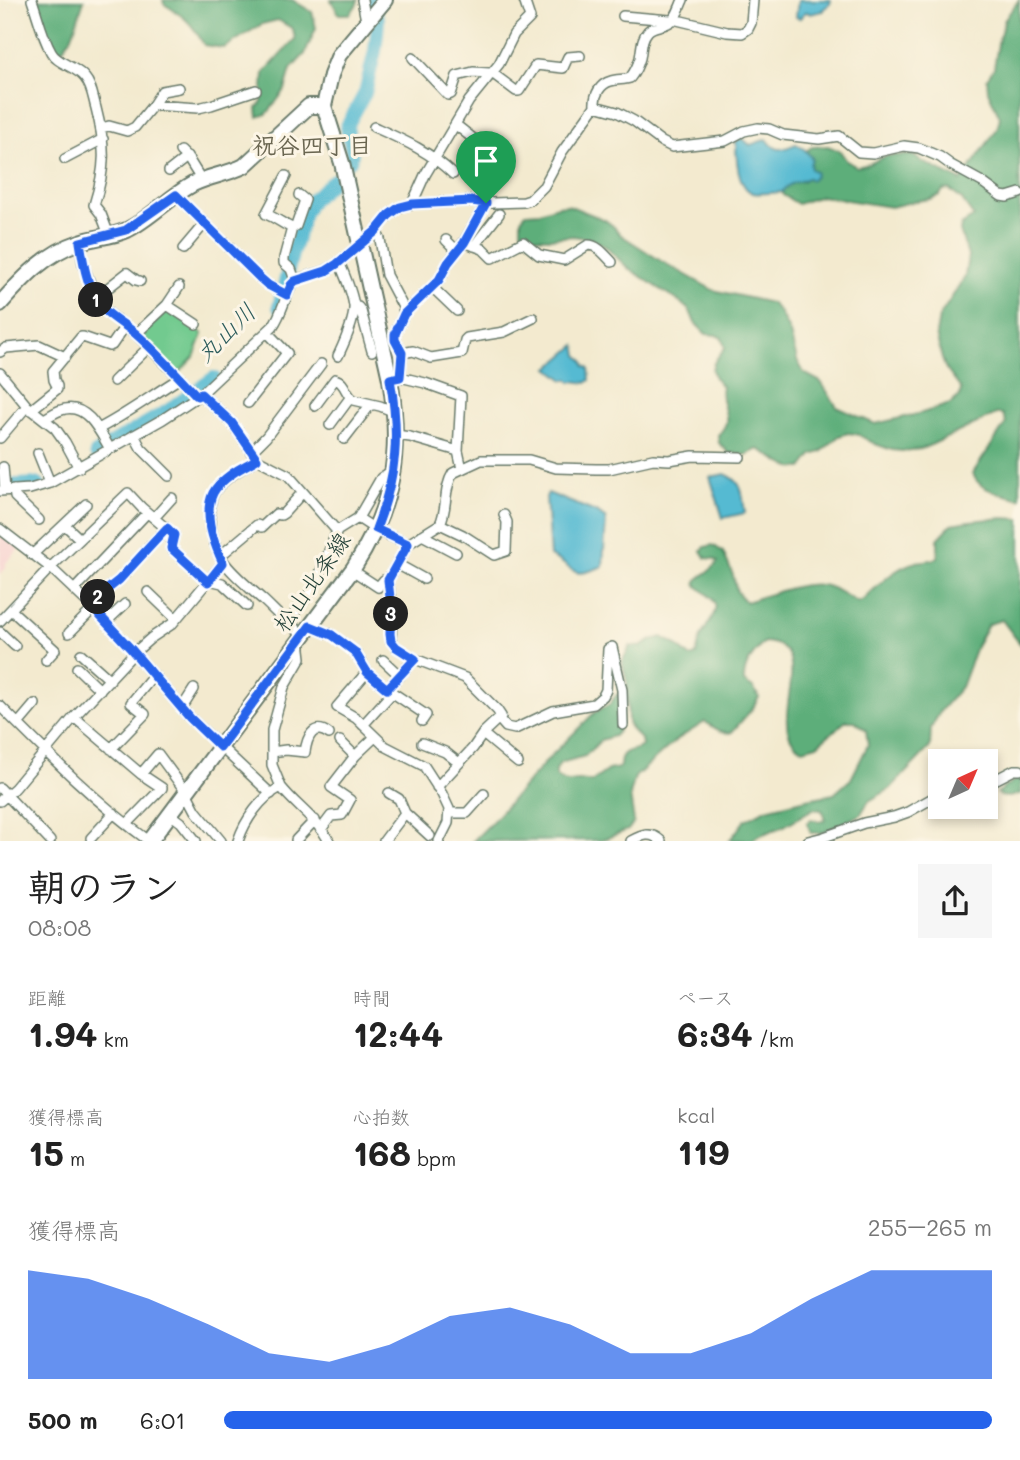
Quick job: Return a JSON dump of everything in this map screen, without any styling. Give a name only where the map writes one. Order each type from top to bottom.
[{"type":"main road","points":[[0,304],[38,265],[55,253],[80,242],[126,230],[176,195],[202,181],[244,166],[309,106],[324,106],[335,62],[344,47],[385,0]]},
{"type":"main road","name":"松山北条線","points":[[150,841],[352,570],[376,529],[385,507],[393,472],[396,435],[395,378],[359,245],[342,163],[324,106]]},
{"type":"street","points":[[32,0],[51,52],[57,60],[78,71],[90,87],[103,139],[103,168],[94,205],[101,214],[109,235]]},
{"type":"street","points":[[362,0],[366,21]]},
{"type":"street","points":[[412,204],[425,175],[474,93],[499,64],[509,41],[530,18],[524,0]]},
{"type":"street","points":[[6,488],[30,489],[78,468],[108,447],[134,435],[199,395],[267,332],[279,317],[295,281],[326,271],[339,262],[376,231],[394,210],[412,204],[524,202],[535,197],[571,138],[595,106],[595,97],[602,86],[614,80],[625,80],[633,74],[646,34],[656,26],[673,20],[683,0]]},
{"type":"street","points":[[623,16],[673,20],[741,33],[748,29],[751,23],[753,0]]},
{"type":"street","points":[[413,58],[448,95],[451,94],[457,76],[473,72],[492,74],[519,92],[536,65],[563,68],[568,57],[580,56]]},
{"type":"street","points":[[101,128],[105,126],[132,130],[163,91],[179,88]]},
{"type":"street","points":[[153,105],[198,108],[256,90]]},
{"type":"street","points":[[595,106],[634,121],[673,147],[724,141],[744,131],[758,128],[783,135],[819,139],[839,136],[859,152],[904,146],[919,148],[982,181],[1001,196],[1020,193]]},
{"type":"street","points":[[456,125],[489,151],[502,166]]},
{"type":"street","points":[[374,127],[435,158],[453,174]]},
{"type":"street","points":[[65,159],[103,139]]},
{"type":"street","points":[[169,171],[183,154],[202,181]]},
{"type":"street","points":[[286,176],[266,214],[292,228]]},
{"type":"street","points":[[176,195],[268,285],[287,295]]},
{"type":"street","points":[[295,281],[284,258],[292,228],[296,226],[305,200],[299,195]]},
{"type":"street","points":[[461,469],[458,451],[461,396],[425,383],[395,378],[402,353],[395,334],[404,314],[439,280],[486,203]]},
{"type":"street","points":[[474,246],[499,214]]},
{"type":"street","points":[[183,249],[205,223]]},
{"type":"street","points":[[376,231],[380,239],[386,275],[404,314]]},
{"type":"street","points":[[446,240],[457,251]]},
{"type":"street","points":[[80,242],[83,264],[95,298],[107,312],[136,334],[180,378],[232,423],[254,455],[288,475],[337,531]]},
{"type":"street","points":[[464,243],[483,249],[492,258],[523,242],[540,255],[565,260],[592,244],[612,262]]},
{"type":"street","points":[[338,356],[354,307],[339,262]]},
{"type":"street","points":[[95,298],[127,273],[140,281]]},
{"type":"street","points":[[136,334],[167,305],[179,287]]},
{"type":"street","points":[[432,287],[457,311]]},
{"type":"street","points":[[167,305],[196,324]]},
{"type":"street","points":[[354,307],[358,307],[360,311],[372,351]]},
{"type":"street","points":[[402,353],[413,351],[431,358],[462,353],[467,338],[504,331],[533,318]]},
{"type":"street","points":[[0,438],[29,408],[57,389],[53,371],[80,337],[109,346],[125,326]]},
{"type":"street","points":[[248,403],[287,353],[267,332]]},
{"type":"street","points":[[0,352],[6,348],[39,345],[65,357]]},
{"type":"street","points":[[114,382],[149,347]]},
{"type":"street","points":[[321,364],[254,455],[218,486],[210,510],[214,540],[221,559],[282,618],[304,633],[332,635],[355,652],[367,672],[426,715],[422,721]]},
{"type":"street","points":[[0,373],[29,408],[60,435],[78,468]]},
{"type":"street","points":[[98,429],[180,378]]},
{"type":"street","points":[[315,406],[335,379],[342,383],[350,398],[395,412]]},
{"type":"street","points":[[330,425],[350,398]]},
{"type":"street","points":[[344,439],[371,404]]},
{"type":"street","points":[[44,419],[71,408],[86,415],[108,447]]},
{"type":"street","points":[[134,435],[141,448],[169,476]]},
{"type":"street","points":[[396,435],[458,451]]},
{"type":"street","points":[[38,453],[49,481]]},
{"type":"street","points":[[437,787],[474,748],[489,726],[501,716],[465,678],[415,659],[391,641],[388,580],[408,544],[440,524],[450,477],[481,460],[529,460],[556,468],[609,469],[653,458],[669,460],[693,456],[740,457]]},
{"type":"street","points":[[3,467],[6,488],[39,520]]},
{"type":"street","points":[[291,622],[296,611],[316,586],[337,531],[358,518],[381,478],[393,472]]},
{"type":"street","points":[[0,621],[50,568],[128,493],[174,535],[171,548],[209,581],[222,583],[247,606]]},
{"type":"street","points":[[4,798],[134,653],[176,619],[209,581],[221,559],[257,526],[262,527],[276,514],[284,513],[302,494]]},
{"type":"street","points":[[74,590],[172,498]]},
{"type":"street","points":[[32,555],[86,504]]},
{"type":"street","points":[[440,524],[494,555],[506,551],[507,522],[504,515]]},
{"type":"street","points":[[358,518],[408,544]]},
{"type":"street","points":[[65,525],[80,539]]},
{"type":"street","points":[[69,633],[167,528]]},
{"type":"street","points":[[0,530],[74,590],[106,622],[181,708],[271,794]]},
{"type":"street","points":[[422,535],[456,553]]},
{"type":"street","points":[[397,564],[424,579]]},
{"type":"street","points":[[352,570],[378,587],[384,580],[388,580]]},
{"type":"street","points":[[148,592],[176,619]]},
{"type":"street","points":[[106,622],[125,604]]},
{"type":"street","points":[[10,610],[55,650],[46,660]]},
{"type":"street","points":[[0,632],[15,646]]},
{"type":"street","points":[[304,633],[300,658],[284,687],[272,730],[274,773],[281,787],[315,820],[329,841]]},
{"type":"street","points":[[499,719],[506,727],[515,729],[553,711],[594,704],[606,690],[608,649],[612,647],[622,690],[623,725]]},
{"type":"street","points":[[81,654],[110,680]]},
{"type":"street","points":[[363,725],[415,659]]},
{"type":"street","points":[[383,660],[400,676]]},
{"type":"street","points":[[77,668],[100,690]]},
{"type":"street","points":[[367,672],[338,707],[356,718],[374,737],[393,750],[421,763],[442,794],[450,813],[448,824],[435,838],[405,813],[399,799],[388,793]]},
{"type":"street","points":[[111,749],[145,714],[131,703],[154,676]]},
{"type":"street","points":[[181,708],[194,689]]},
{"type":"street","points":[[18,724],[35,704]]},
{"type":"street","points":[[0,706],[45,751],[114,813],[150,841]]},
{"type":"street","points":[[74,717],[141,774],[162,788],[127,824]]},
{"type":"street","points":[[272,751],[305,752],[307,740],[314,730],[322,729],[329,734]]},
{"type":"street","points":[[483,734],[518,763]]},
{"type":"street","points":[[322,828],[331,816],[342,815],[351,800],[331,787],[374,737]]},
{"type":"street","points":[[340,741],[355,756]]},
{"type":"street","points":[[422,743],[445,752],[459,764]]},
{"type":"street","points":[[141,774],[159,754],[196,811],[221,841]]},
{"type":"street","points":[[998,779],[1014,770],[1020,770]]},
{"type":"street","points":[[237,841],[247,818],[281,787]]},
{"type":"street","points":[[0,788],[4,798],[50,841]]},
{"type":"street","points":[[450,813],[467,813],[484,794]]},
{"type":"street","points":[[808,841],[901,814],[928,800]]},
{"type":"street","points":[[90,838],[114,813]]},
{"type":"street","points":[[384,841],[405,813]]},
{"type":"street","points":[[170,814],[181,821],[196,841]]},
{"type":"street","points":[[296,840],[315,820]]},
{"type":"street","points":[[631,841],[646,834],[656,836],[661,841]]},
{"type":"shaded area","points":[[0,532],[20,548],[5,564],[7,566],[0,574]]},
{"type":"green space","points":[[31,0],[84,0],[72,36],[62,50],[56,52],[45,40]]},
{"type":"green space","points":[[163,0],[292,0],[312,12],[316,28],[305,54],[291,69],[285,90],[267,114],[258,117],[257,108],[262,102],[264,73],[295,39],[293,29],[278,20],[262,24],[224,48],[204,45],[187,21],[164,4]]},
{"type":"green space","points":[[331,0],[358,0],[350,14],[339,14]]},
{"type":"green space","points":[[1019,0],[1020,499],[985,488],[973,473],[1006,423],[1003,414],[996,414],[921,449],[892,450],[857,434],[848,433],[839,436],[821,452],[812,455],[802,468],[783,464],[758,449],[746,455],[729,453],[719,443],[718,435],[726,423],[726,417],[722,386],[712,371],[714,363],[725,348],[722,338],[706,334],[680,302],[628,268],[605,246],[592,239],[573,236],[528,237],[521,230],[521,219],[526,213],[568,205],[605,220],[621,235],[661,261],[713,290],[771,303],[779,311],[790,333],[797,360],[804,373],[821,382],[837,407],[875,424],[950,404],[960,396],[961,389],[946,369],[936,334],[939,317],[965,277],[968,256],[960,231],[961,225],[974,217],[962,200],[949,189],[930,199],[891,207],[821,196],[798,204],[782,192],[791,184],[803,181],[811,169],[812,158],[806,151],[812,147],[828,146],[840,151],[847,161],[857,167],[886,156],[912,155],[961,181],[997,129],[1000,117],[988,91],[987,79],[994,68],[1005,19]]},
{"type":"green space","points":[[168,307],[203,334],[194,357],[178,374],[139,335]]},
{"type":"green space","points":[[1020,519],[1020,644],[1002,620],[988,624],[977,644],[961,687],[941,710],[931,728],[930,747],[890,789],[869,801],[860,815],[822,833],[811,833],[807,823],[811,819],[825,820],[822,810],[813,809],[753,840],[730,840],[745,820],[766,809],[834,794],[851,779],[868,745],[866,730],[855,721],[846,721],[817,745],[803,749],[795,744],[788,731],[791,684],[789,655],[780,646],[764,642],[750,660],[744,676],[744,682],[753,688],[759,697],[753,708],[731,733],[720,731],[705,722],[675,741],[635,777],[630,795],[634,822],[628,830],[602,840],[473,841],[551,756],[594,713],[610,704],[617,694],[620,696],[618,731],[614,736],[601,740],[585,756],[560,763],[556,776],[566,782],[591,782],[608,770],[619,768],[623,755],[642,746],[641,739],[628,723],[627,682],[622,662],[630,646],[640,647],[662,637],[690,657],[696,655],[700,638],[715,612],[714,602],[697,586],[696,581],[718,562],[706,558],[701,551],[705,547],[713,545],[723,552],[737,592],[746,602],[804,585],[822,585],[857,602],[908,564],[938,557],[938,539],[952,524]]},
{"type":"green space","points":[[1020,778],[1020,794],[1009,797],[998,794],[998,792]]},
{"type":"water","points":[[798,0],[831,0],[823,11],[804,13],[800,18],[796,17]]},
{"type":"water","points":[[742,138],[750,145],[767,139],[773,147],[780,149],[796,144],[812,158],[810,165],[816,172],[815,177],[790,184],[782,192],[753,193],[744,185],[738,170],[736,141]]},
{"type":"water","points":[[576,345],[578,355],[589,368],[590,380],[586,383],[564,380],[549,368]]},
{"type":"water","points":[[725,474],[739,485],[745,513],[723,518],[710,477]]},
{"type":"water","points":[[548,493],[598,513],[606,519],[603,566],[578,573],[550,556],[546,497]]},
{"type":"waterway","name":"丸山川","points":[[350,161],[352,153],[347,126],[365,93],[375,51],[378,19],[370,0]]},
{"type":"waterway","name":"丸山川","points":[[279,307],[306,209],[334,180]]},
{"type":"waterway","name":"丸山川","points":[[96,453],[169,410],[214,378]]},
{"type":"waterway","name":"丸山川","points":[[0,486],[38,484]]},
{"type":"district","name":"祝谷四丁目","points":[[312,146]]},
{"type":"route","points":[[176,195],[260,278],[287,295],[295,281],[326,271],[337,264],[400,207],[472,201],[486,203],[439,280],[404,314],[395,334],[402,353],[400,377],[390,379],[396,421],[395,459],[385,507],[376,529],[408,544],[388,580],[390,634],[396,647],[415,659],[387,689],[367,672],[355,652],[332,635],[310,626],[220,747],[190,718],[89,604],[119,580],[167,528],[174,535],[171,548],[208,582],[223,563],[210,522],[211,500],[218,486],[233,473],[257,459],[232,423],[201,394],[197,396],[137,335],[107,312],[96,299],[83,264],[80,242],[126,230],[176,195]]}]
